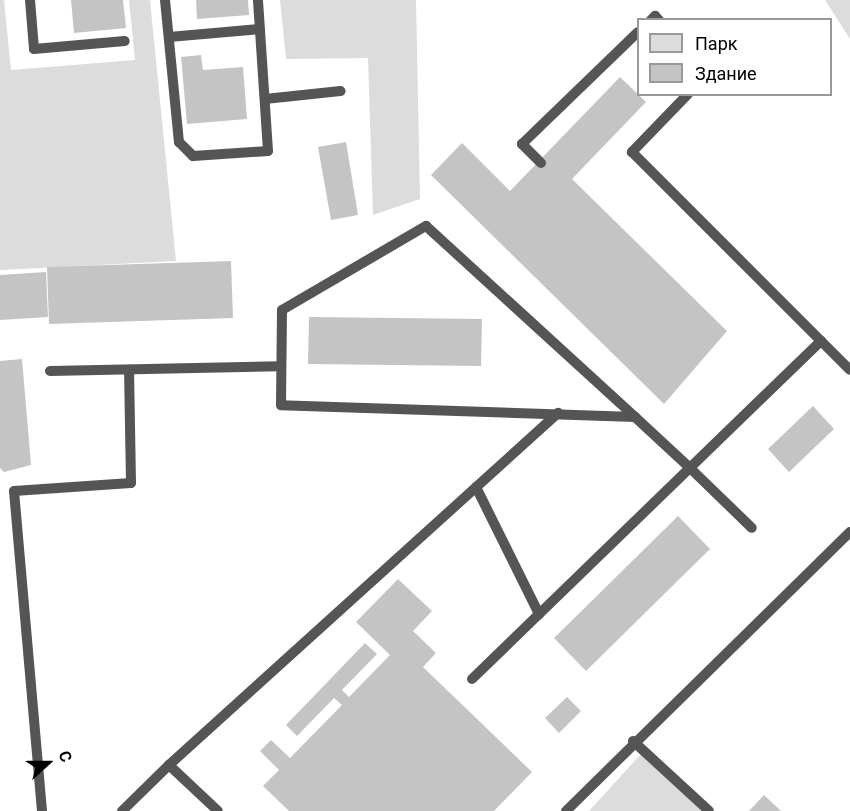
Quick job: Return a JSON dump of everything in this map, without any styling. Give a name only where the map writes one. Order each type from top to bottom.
[{"type":"lane","points":[[30,0],[34,49],[125,41]]},
{"type":"lane","points":[[165,0],[179,142],[193,156],[268,151],[258,0]]},
{"type":"lane","points":[[169,36],[260,29]]},
{"type":"lane","points":[[541,163],[522,144],[637,34]]},
{"type":"lane","points":[[265,99],[341,91]]},
{"type":"lane","points":[[686,96],[632,152],[850,370]]},
{"type":"lane","points":[[635,417],[281,405],[282,310],[426,226],[635,417],[752,528]]},
{"type":"lane","points":[[472,679],[821,341]]},
{"type":"lane","points":[[50,371],[280,366]]},
{"type":"lane","points":[[42,811],[14,491],[131,483],[129,371]]},
{"type":"lane","points":[[122,811],[169,765],[558,413]]},
{"type":"lane","points":[[476,487],[539,614]]},
{"type":"lane","points":[[566,811],[633,741],[850,532]]},
{"type":"lane","points":[[633,741],[709,811]]},
{"type":"lane","points":[[169,765],[218,811]]},
{"type":"green space","points":[[0,0],[4,0],[11,70],[135,60],[129,0],[150,0],[176,261],[0,270]]},
{"type":"green space","points":[[280,0],[416,0],[420,199],[373,215],[368,58],[286,59]]},
{"type":"green space","points":[[825,0],[850,0],[850,39]]},
{"type":"green space","points":[[641,754],[702,811],[589,811]]},
{"type":"building","points":[[71,0],[123,0],[126,28],[74,33]]},
{"type":"building","points":[[196,0],[248,0],[249,15],[197,19]]},
{"type":"building","points":[[201,55],[203,70],[243,67],[247,119],[187,124],[181,57]]},
{"type":"building","points":[[620,77],[637,96],[646,102],[572,179],[727,331],[664,404],[431,175],[462,143],[510,191]]},
{"type":"building","points":[[346,142],[358,215],[331,220],[318,147]]},
{"type":"building","points":[[231,261],[233,318],[49,324],[47,267]]},
{"type":"building","points":[[46,272],[48,317],[0,320],[0,275]]},
{"type":"building","points":[[309,317],[482,319],[481,366],[308,364]]},
{"type":"building","points":[[22,359],[31,465],[4,472],[0,468],[0,361]]},
{"type":"building","points":[[813,406],[834,429],[789,472],[768,449]]},
{"type":"building","points":[[678,516],[710,549],[586,671],[554,638]]},
{"type":"building","points":[[398,579],[432,611],[413,631],[436,653],[423,667],[532,772],[494,811],[289,811],[263,786],[279,770],[260,751],[271,740],[290,758],[342,705],[334,698],[297,736],[286,725],[365,643],[377,654],[342,690],[349,697],[390,655],[356,622]]},
{"type":"building","points":[[567,697],[581,711],[559,733],[545,718]]},
{"type":"building","points":[[764,795],[781,811],[749,811]]}]
